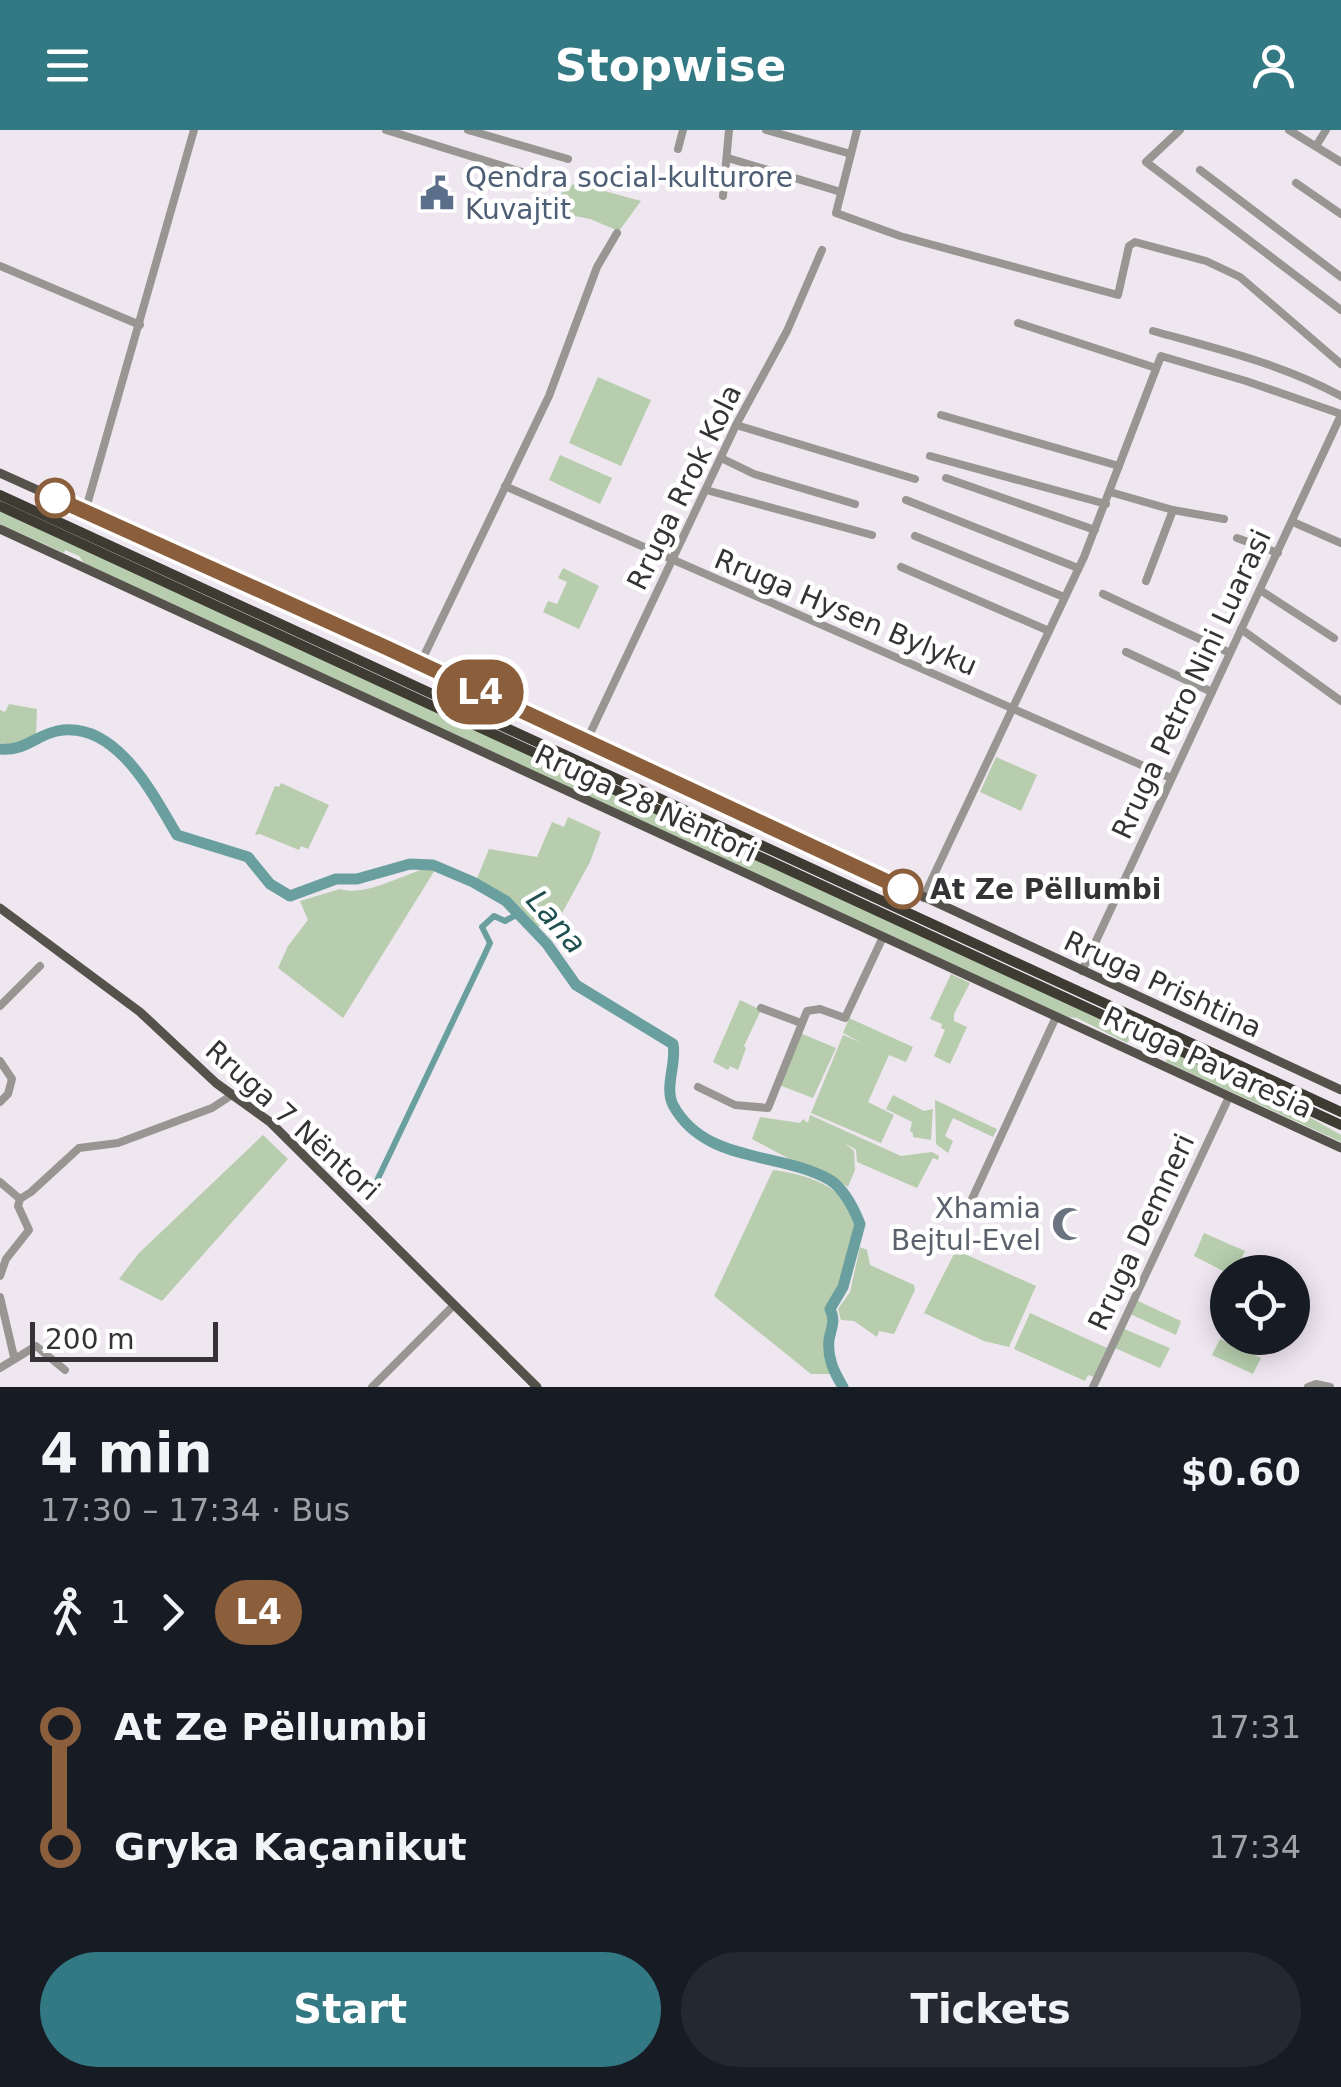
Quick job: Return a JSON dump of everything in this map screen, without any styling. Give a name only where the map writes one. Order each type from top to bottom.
[{"type":"highway","points":[[0,496],[1341,1112]]},
{"type":"highway","points":[[0,506],[1341,1125]]},
{"type":"main road","name":"Rruga Prishtina","points":[[0,473],[1341,1090]]},
{"type":"main road","name":"Rruga 28 Nëntori","points":[[0,529],[1056,1017]]},
{"type":"main road","name":"Rruga 7 Nëntori","points":[[0,908],[140,1012],[236,1098],[270,1122],[537,1387]]},
{"type":"main road","name":"Rruga Pavaresia","points":[[1056,1017],[1341,1148]]},
{"type":"street","points":[[85,512],[194,130]]},
{"type":"street","points":[[386,130],[561,184]]},
{"type":"street","points":[[468,130],[568,159]]},
{"type":"street","points":[[678,149],[683,130]]},
{"type":"street","points":[[723,196],[729,130]]},
{"type":"street","points":[[766,130],[851,154]]},
{"type":"street","points":[[857,130],[836,213],[900,236],[1118,295],[1130,246],[1135,242],[1206,261],[1240,277],[1341,364]]},
{"type":"street","points":[[1180,130],[1146,162],[1341,310]]},
{"type":"street","points":[[1289,130],[1341,162]]},
{"type":"street","points":[[1316,146],[1326,130]]},
{"type":"street","points":[[728,158],[842,192]]},
{"type":"street","points":[[1200,170],[1341,276]]},
{"type":"street","points":[[1296,183],[1341,214]]},
{"type":"street","points":[[420,664],[549,396],[597,267],[617,233]]},
{"type":"street","name":"Rruga Rrok Kola","points":[[586,742],[736,426],[787,331],[822,250]]},
{"type":"street","points":[[0,266],[140,325]]},
{"type":"street","points":[[1018,323],[1156,368]]},
{"type":"street","points":[[1154,331],[1287,370],[1341,396]]},
{"type":"street","points":[[923,898],[1095,530],[1161,356],[1341,415]]},
{"type":"street","points":[[941,415],[1119,466]]},
{"type":"street","name":"Rruga Petro Nini Luarasi","points":[[1082,971],[1341,415]]},
{"type":"street","points":[[736,426],[914,479]]},
{"type":"street","points":[[930,456],[1106,504]]},
{"type":"street","points":[[721,458],[754,474],[855,504]]},
{"type":"street","points":[[946,478],[1095,530]]},
{"type":"street","name":"Rruga Hysen Bylyku","points":[[505,486],[1171,778]]},
{"type":"street","points":[[706,490],[872,535]]},
{"type":"street","points":[[1110,492],[1224,519]]},
{"type":"street","points":[[906,500],[1078,568]]},
{"type":"street","points":[[1146,581],[1173,510]]},
{"type":"street","points":[[1292,522],[1341,543]]},
{"type":"street","points":[[915,536],[1064,597]]},
{"type":"street","points":[[1237,538],[1278,552]]},
{"type":"street","points":[[901,567],[1050,631]]},
{"type":"street","points":[[1260,590],[1334,638]]},
{"type":"street","points":[[1103,594],[1230,653]]},
{"type":"street","points":[[1241,630],[1341,701]]},
{"type":"street","points":[[1126,652],[1212,692]]},
{"type":"street","points":[[698,1087],[735,1105],[768,1108],[807,1011],[816,1008],[844,1018],[883,937]]},
{"type":"street","points":[[0,1006],[40,966]]},
{"type":"street","points":[[761,1008],[801,1024]]},
{"type":"street","points":[[966,1212],[1056,1017]]},
{"type":"street","points":[[0,1061],[12,1079],[8,1094],[0,1102]]},
{"type":"street","name":"Rruga Demneri","points":[[1093,1387],[1229,1096]]},
{"type":"street","points":[[0,1276],[6,1259],[29,1230],[18,1206],[20,1199],[80,1148],[118,1144],[236,1098]]},
{"type":"street","points":[[0,1182],[20,1199]]},
{"type":"street","points":[[0,1297],[14,1357]]},
{"type":"street","points":[[372,1387],[454,1305]]},
{"type":"street","points":[[0,1368],[36,1346],[64,1370]]},
{"type":"street","points":[[1308,1387],[1330,1387]]},
{"type":"green space","points":[[575,183],[641,201],[619,231],[590,219],[540,209]]},
{"type":"green space","points":[[598,377],[651,400],[621,466],[569,443]]},
{"type":"green space","points":[[560,455],[612,478],[600,504],[549,480]]},
{"type":"green space","points":[[0,510],[1278,1099],[1341,1135],[1341,1142],[1166,1062],[1167,1058],[1129,1040],[1127,1043],[1068,1017],[84,563],[79,556],[0,524]]},
{"type":"green space","points":[[563,568],[599,586],[579,629],[543,612],[548,601],[557,604],[567,582],[558,578]]},
{"type":"green space","points":[[9,704],[37,709],[36,734],[17,746],[0,743],[0,710],[5,712]]},
{"type":"green space","points":[[996,757],[1037,775],[1021,811],[980,792]]},
{"type":"green space","points":[[281,783],[329,805],[308,849],[301,846],[299,850],[255,835],[275,786]]},
{"type":"green space","points":[[568,817],[601,832],[590,862],[562,913],[557,909],[535,930],[508,899],[476,881],[489,849],[537,857],[552,822],[564,827]]},
{"type":"green space","points":[[424,869],[435,870],[343,1018],[278,968],[288,946],[308,920],[300,901],[340,889],[371,888]]},
{"type":"green space","points":[[951,974],[970,983],[954,1014],[954,1021],[967,1027],[950,1064],[934,1056],[945,1030],[942,1024],[930,1019]]},
{"type":"green space","points":[[740,1000],[761,1010],[738,1070],[730,1066],[728,1070],[713,1062]]},
{"type":"green space","points":[[849,1018],[913,1047],[906,1062],[889,1055],[868,1102],[894,1115],[881,1143],[811,1113],[843,1035],[860,1042],[843,1033]]},
{"type":"green space","points":[[800,1033],[836,1048],[813,1098],[779,1085]]},
{"type":"green space","points":[[893,1095],[924,1111],[933,1109],[931,1140],[913,1137],[912,1122],[886,1109]]},
{"type":"green space","points":[[935,1100],[997,1129],[993,1137],[953,1118],[945,1136],[953,1141],[948,1153],[936,1144]]},
{"type":"green space","points":[[810,1115],[901,1156],[932,1152],[939,1156],[938,1160],[933,1158],[917,1188],[857,1162],[856,1150],[845,1143],[854,1151],[855,1170],[848,1187],[752,1139],[760,1117],[800,1123],[803,1119],[808,1123]]},
{"type":"green space","points":[[263,1135],[288,1159],[162,1301],[119,1279],[139,1253]]},
{"type":"green space","points":[[773,1170],[804,1176],[827,1186],[843,1199],[852,1216],[855,1235],[851,1256],[828,1307],[831,1374],[811,1374],[714,1296]]},
{"type":"green space","points":[[1204,1233],[1245,1251],[1243,1255],[1210,1255],[1210,1264],[1194,1256]]},
{"type":"green space","points":[[860,1247],[867,1250],[870,1265],[914,1285],[894,1334],[879,1331],[877,1337],[854,1321],[841,1320],[838,1309],[850,1292]]},
{"type":"green space","points":[[956,1250],[1036,1286],[1009,1347],[984,1341],[924,1313]]},
{"type":"green space","points":[[1136,1300],[1181,1321],[1176,1335],[1130,1314]]},
{"type":"green space","points":[[1030,1313],[1107,1348],[1094,1377],[1088,1375],[1085,1381],[1014,1349]]},
{"type":"green space","points":[[1124,1329],[1170,1348],[1160,1368],[1115,1348]]},
{"type":"green space","points":[[1212,1355],[1261,1358],[1253,1374]]},
{"type":"waterway","name":"Lana","points":[[0,749],[16,748],[57,731],[78,730],[97,736],[130,763],[177,835],[248,857],[270,884],[290,896],[336,879],[357,879],[410,864],[433,865],[506,901],[547,944],[576,985],[673,1044],[671,1098],[687,1124],[723,1147],[810,1171],[830,1180],[844,1194],[860,1224],[843,1287],[830,1309],[833,1321],[829,1353],[843,1387]]},
{"type":"waterway","points":[[373,1189],[490,943],[482,927],[494,916],[505,921],[516,915]]},
{"type":"bus line","name":"L4","points":[[55,498],[903,889]]},
{"type":"place","name":"Qendra social-kulturore Kuvajtit","points":[[437,193]]},
{"type":"place","name":"At Ze Pëllumbi","points":[[903,889]]},
{"type":"place","name":"Xhamia Bejtul-Evel","points":[[1069,1224]]}]
